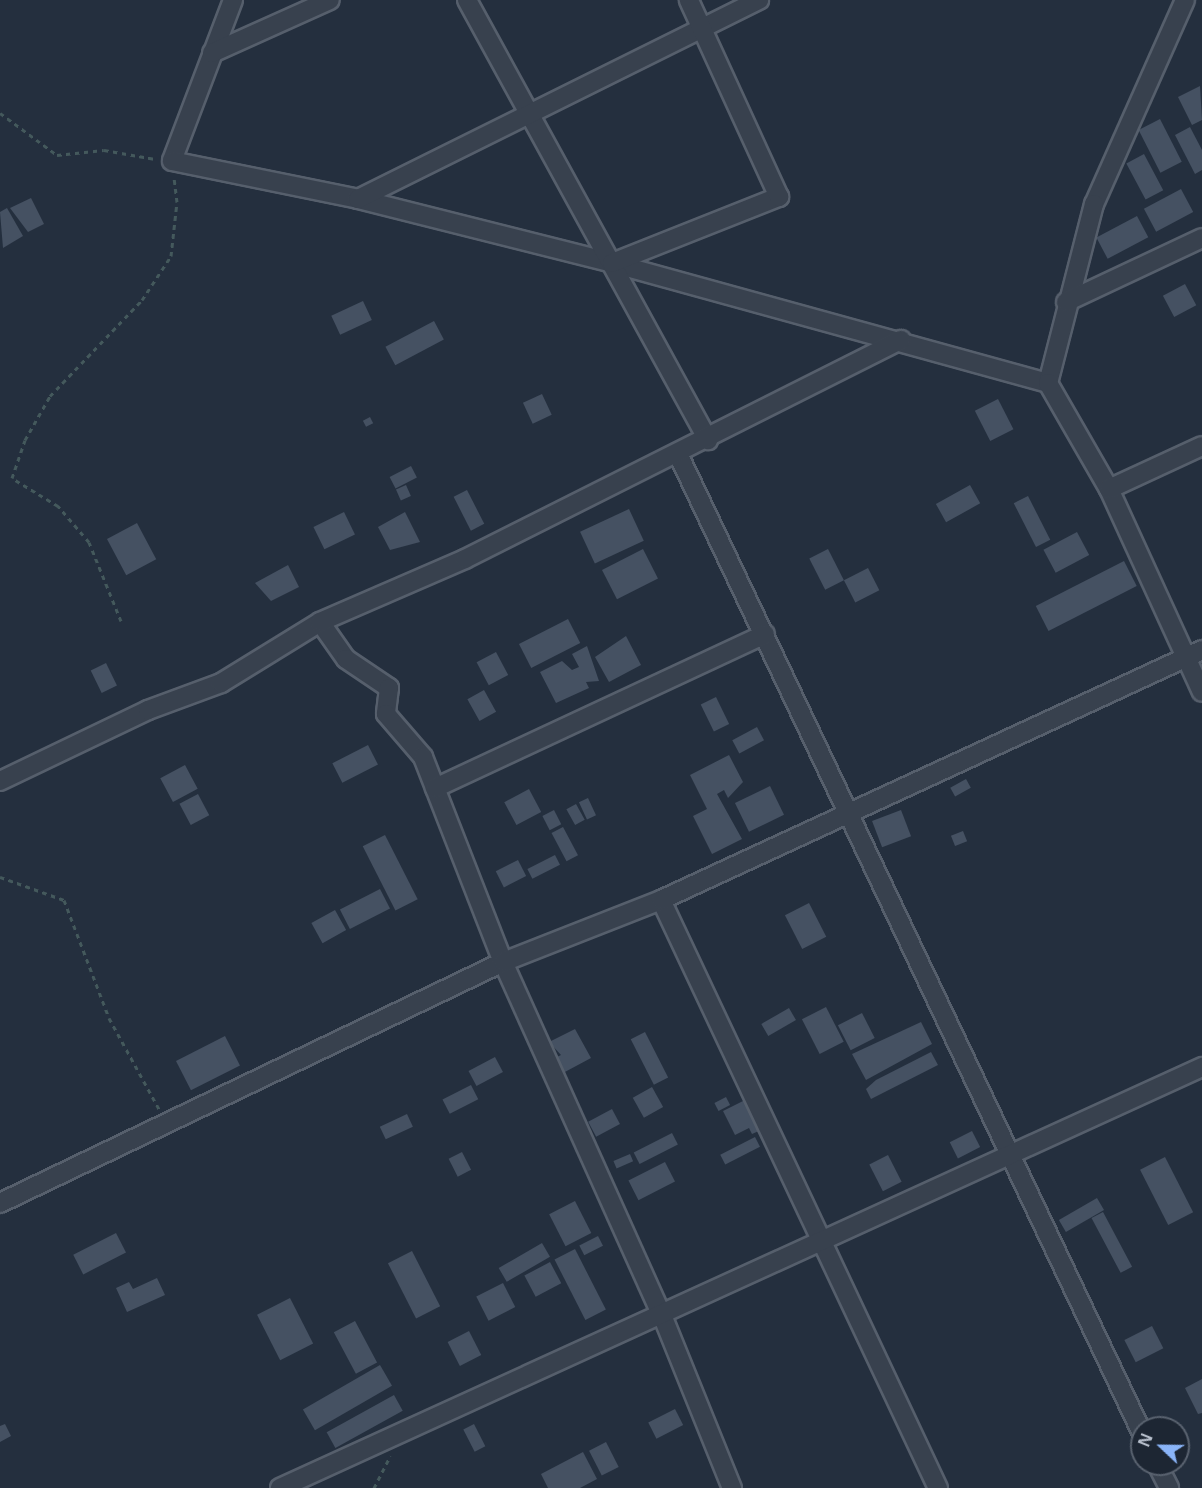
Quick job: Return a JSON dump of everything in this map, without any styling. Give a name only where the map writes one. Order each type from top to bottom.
[{"type":"street","points":[[233,0],[172,162],[358,199],[612,263],[901,340],[1048,383]]},
{"type":"street","points":[[212,53],[330,0]]},
{"type":"street","points":[[467,0],[526,114],[612,263],[708,440]]},
{"type":"street","points":[[612,263],[779,197],[689,0]]},
{"type":"street","points":[[358,199],[701,25],[759,0]]},
{"type":"street","points":[[1185,0],[1095,204],[1066,302],[1048,383],[1109,489],[1194,654],[1202,692]]},
{"type":"street","points":[[1066,302],[1202,238]]},
{"type":"street","points":[[0,781],[148,710],[221,683],[320,622],[465,559],[708,440],[901,340]]},
{"type":"street","points":[[1109,489],[1202,446]]},
{"type":"street","points":[[678,454],[851,812],[1008,1155],[1134,1416]]},
{"type":"street","points":[[320,622],[346,660],[389,688],[386,714],[423,757],[503,962],[662,1315],[732,1488]]},
{"type":"street","points":[[435,788],[765,634]]},
{"type":"street","points":[[0,1203],[503,962],[661,900],[1194,654]]},
{"type":"street","points":[[661,900],[825,1239],[938,1488]]},
{"type":"street","points":[[280,1488],[1202,1067]]},
{"type":"path","points":[[0,113],[57,155],[104,150],[172,162],[177,202],[171,256],[141,300],[50,396],[25,440],[12,478],[58,506],[89,542],[122,621]]},
{"type":"path","points":[[0,877],[64,900],[109,1018],[167,1123]]},
{"type":"path","points":[[374,1488],[402,1433]]},
{"type":"building","points":[[1200,86],[1202,120],[1192,125],[1178,97]]},
{"type":"building","points":[[1160,119],[1182,162],[1160,173],[1139,130]]},
{"type":"building","points":[[1190,127],[1202,150],[1202,170],[1195,174],[1175,135]]},
{"type":"building","points":[[1144,154],[1163,190],[1146,200],[1126,163]]},
{"type":"building","points":[[1181,189],[1193,212],[1156,232],[1144,209]]},
{"type":"building","points":[[31,198],[44,224],[28,232],[10,208]]},
{"type":"building","points":[[7,208],[23,236],[3,248],[0,212]]},
{"type":"building","points":[[1137,216],[1148,237],[1108,259],[1096,238]]},
{"type":"building","points":[[1185,284],[1196,305],[1174,317],[1163,296]]},
{"type":"building","points":[[363,301],[372,320],[340,335],[331,316]]},
{"type":"building","points":[[434,321],[444,340],[395,365],[385,347]]},
{"type":"building","points":[[542,394],[552,415],[533,424],[523,403]]},
{"type":"building","points":[[998,399],[1013,429],[990,441],[975,411]]},
{"type":"building","points":[[370,417],[373,423],[366,427],[363,421]]},
{"type":"building","points":[[411,466],[417,478],[396,488],[390,477]]},
{"type":"building","points":[[406,485],[411,496],[401,500],[396,489]]},
{"type":"building","points":[[970,485],[980,503],[946,522],[936,504]]},
{"type":"building","points":[[467,490],[484,524],[471,531],[454,497]]},
{"type":"building","points":[[1028,496],[1050,540],[1036,547],[1014,503]]},
{"type":"building","points":[[629,509],[644,541],[595,564],[580,532]]},
{"type":"building","points":[[344,512],[355,534],[324,549],[313,527]]},
{"type":"building","points":[[405,512],[420,542],[390,550],[378,527]]},
{"type":"building","points":[[137,523],[156,559],[126,575],[107,539]]},
{"type":"building","points":[[1077,532],[1089,555],[1056,573],[1043,550]]},
{"type":"building","points":[[643,549],[658,578],[617,599],[602,570]]},
{"type":"building","points":[[828,549],[844,580],[825,590],[809,559]]},
{"type":"building","points":[[1124,561],[1137,586],[1049,631],[1036,606]]},
{"type":"building","points":[[288,565],[299,587],[271,601],[255,583]]},
{"type":"building","points":[[868,568],[879,590],[855,603],[844,580]]},
{"type":"building","points":[[568,619],[580,643],[531,668],[519,644]]},
{"type":"building","points":[[626,636],[641,665],[609,682],[595,657]]},
{"type":"building","points":[[587,646],[599,681],[586,682],[589,688],[556,703],[540,672],[562,661],[572,670],[579,667],[572,654]]},
{"type":"building","points":[[496,652],[508,675],[489,685],[477,662]]},
{"type":"building","points":[[106,663],[117,685],[102,693],[91,670]]},
{"type":"building","points":[[484,690],[496,712],[480,721],[467,699]]},
{"type":"building","points":[[716,697],[729,724],[714,731],[701,704]]},
{"type":"building","points":[[757,727],[764,740],[739,753],[732,740]]},
{"type":"building","points":[[368,745],[378,765],[342,783],[332,763]]},
{"type":"building","points":[[729,755],[743,782],[728,798],[724,790],[717,794],[742,839],[712,854],[693,816],[707,809],[690,775]]},
{"type":"building","points":[[185,765],[198,789],[173,802],[160,778]]},
{"type":"building","points":[[966,779],[971,788],[955,796],[950,788]]},
{"type":"building","points":[[770,786],[784,815],[749,832],[735,803]]},
{"type":"building","points":[[529,789],[541,812],[516,825],[504,802]]},
{"type":"building","points":[[198,794],[209,815],[191,825],[179,804]]},
{"type":"building","points":[[588,798],[596,815],[587,819],[579,802]]},
{"type":"building","points":[[576,804],[585,820],[575,825],[566,809]]},
{"type":"building","points":[[554,810],[561,824],[550,830],[542,816]]},
{"type":"building","points":[[901,810],[911,836],[882,847],[872,821]]},
{"type":"building","points":[[563,827],[578,855],[567,861],[552,833]]},
{"type":"building","points":[[963,831],[967,841],[955,846],[951,836]]},
{"type":"building","points":[[385,835],[418,899],[395,911],[363,846]]},
{"type":"building","points":[[555,855],[560,865],[532,879],[527,869]]},
{"type":"building","points":[[518,860],[526,876],[504,887],[496,871]]},
{"type":"building","points":[[380,889],[390,909],[350,929],[340,909]]},
{"type":"building","points":[[809,903],[826,937],[802,949],[785,915]]},
{"type":"building","points":[[335,910],[346,930],[323,943],[311,923]]},
{"type":"building","points":[[826,1007],[844,1042],[820,1054],[802,1019]]},
{"type":"building","points":[[789,1008],[796,1020],[768,1036],[761,1024]]},
{"type":"building","points":[[862,1013],[875,1038],[851,1050],[838,1025]]},
{"type":"building","points":[[921,1022],[932,1044],[866,1080],[852,1054]]},
{"type":"building","points":[[575,1029],[591,1058],[563,1073],[555,1058],[561,1055],[549,1042]]},
{"type":"building","points":[[645,1032],[668,1077],[654,1085],[631,1039]]},
{"type":"building","points":[[225,1036],[240,1065],[191,1090],[176,1061]]},
{"type":"building","points":[[931,1052],[938,1065],[871,1099],[866,1089],[876,1080]]},
{"type":"building","points":[[495,1057],[503,1072],[476,1086],[469,1071]]},
{"type":"building","points":[[471,1085],[478,1099],[450,1114],[442,1100]]},
{"type":"building","points":[[652,1087],[663,1107],[644,1118],[633,1098]]},
{"type":"building","points":[[726,1097],[730,1105],[719,1111],[714,1103]]},
{"type":"building","points":[[745,1100],[761,1130],[752,1134],[749,1128],[735,1135],[723,1111]]},
{"type":"building","points":[[612,1109],[620,1124],[596,1137],[588,1122]]},
{"type":"building","points":[[407,1114],[413,1127],[386,1139],[380,1127]]},
{"type":"building","points":[[972,1131],[980,1147],[958,1158],[950,1142]]},
{"type":"building","points":[[672,1133],[678,1145],[640,1164],[634,1153]]},
{"type":"building","points":[[755,1137],[760,1147],[725,1165],[720,1155]]},
{"type":"building","points":[[462,1152],[471,1170],[458,1177],[449,1159]]},
{"type":"building","points":[[630,1154],[633,1161],[617,1168],[613,1161]]},
{"type":"building","points":[[888,1155],[902,1182],[883,1191],[869,1165]]},
{"type":"building","points":[[1165,1157],[1193,1212],[1168,1225],[1140,1170]]},
{"type":"building","points":[[665,1162],[675,1182],[638,1200],[628,1181]]},
{"type":"building","points":[[1097,1198],[1104,1210],[1066,1232],[1059,1220]]},
{"type":"building","points":[[575,1201],[591,1233],[566,1246],[549,1214]]},
{"type":"building","points":[[1103,1212],[1132,1267],[1121,1273],[1092,1218]]},
{"type":"building","points":[[116,1233],[126,1253],[83,1274],[73,1255]]},
{"type":"building","points":[[598,1236],[603,1246],[584,1255],[579,1246]]},
{"type":"building","points":[[542,1243],[550,1257],[507,1282],[499,1268]]},
{"type":"building","points":[[575,1249],[606,1310],[585,1320],[555,1259]]},
{"type":"building","points":[[412,1251],[440,1306],[416,1319],[388,1263]]},
{"type":"building","points":[[550,1262],[561,1283],[536,1297],[524,1276]]},
{"type":"building","points":[[157,1278],[165,1295],[127,1312],[116,1288],[129,1282],[133,1289]]},
{"type":"building","points":[[503,1283],[515,1307],[489,1321],[476,1297]]},
{"type":"building","points":[[290,1298],[313,1343],[280,1360],[257,1315]]},
{"type":"building","points":[[355,1321],[377,1362],[356,1374],[334,1332]]},
{"type":"building","points":[[1152,1326],[1163,1348],[1136,1362],[1124,1340]]},
{"type":"building","points":[[469,1331],[481,1355],[460,1366],[448,1342]]},
{"type":"building","points":[[380,1365],[392,1386],[315,1430],[303,1410]]},
{"type":"building","points":[[1202,1379],[1202,1413],[1198,1414],[1185,1388]]},
{"type":"building","points":[[394,1395],[403,1411],[335,1448],[327,1432]]},
{"type":"building","points":[[675,1409],[683,1425],[656,1439],[648,1423]]},
{"type":"building","points":[[5,1424],[11,1436],[0,1442],[0,1426]]},
{"type":"building","points":[[474,1424],[485,1446],[475,1452],[463,1429]]},
{"type":"building","points":[[606,1442],[619,1467],[602,1476],[589,1451]]},
{"type":"building","points":[[583,1452],[597,1479],[580,1488],[548,1488],[541,1474]]}]
